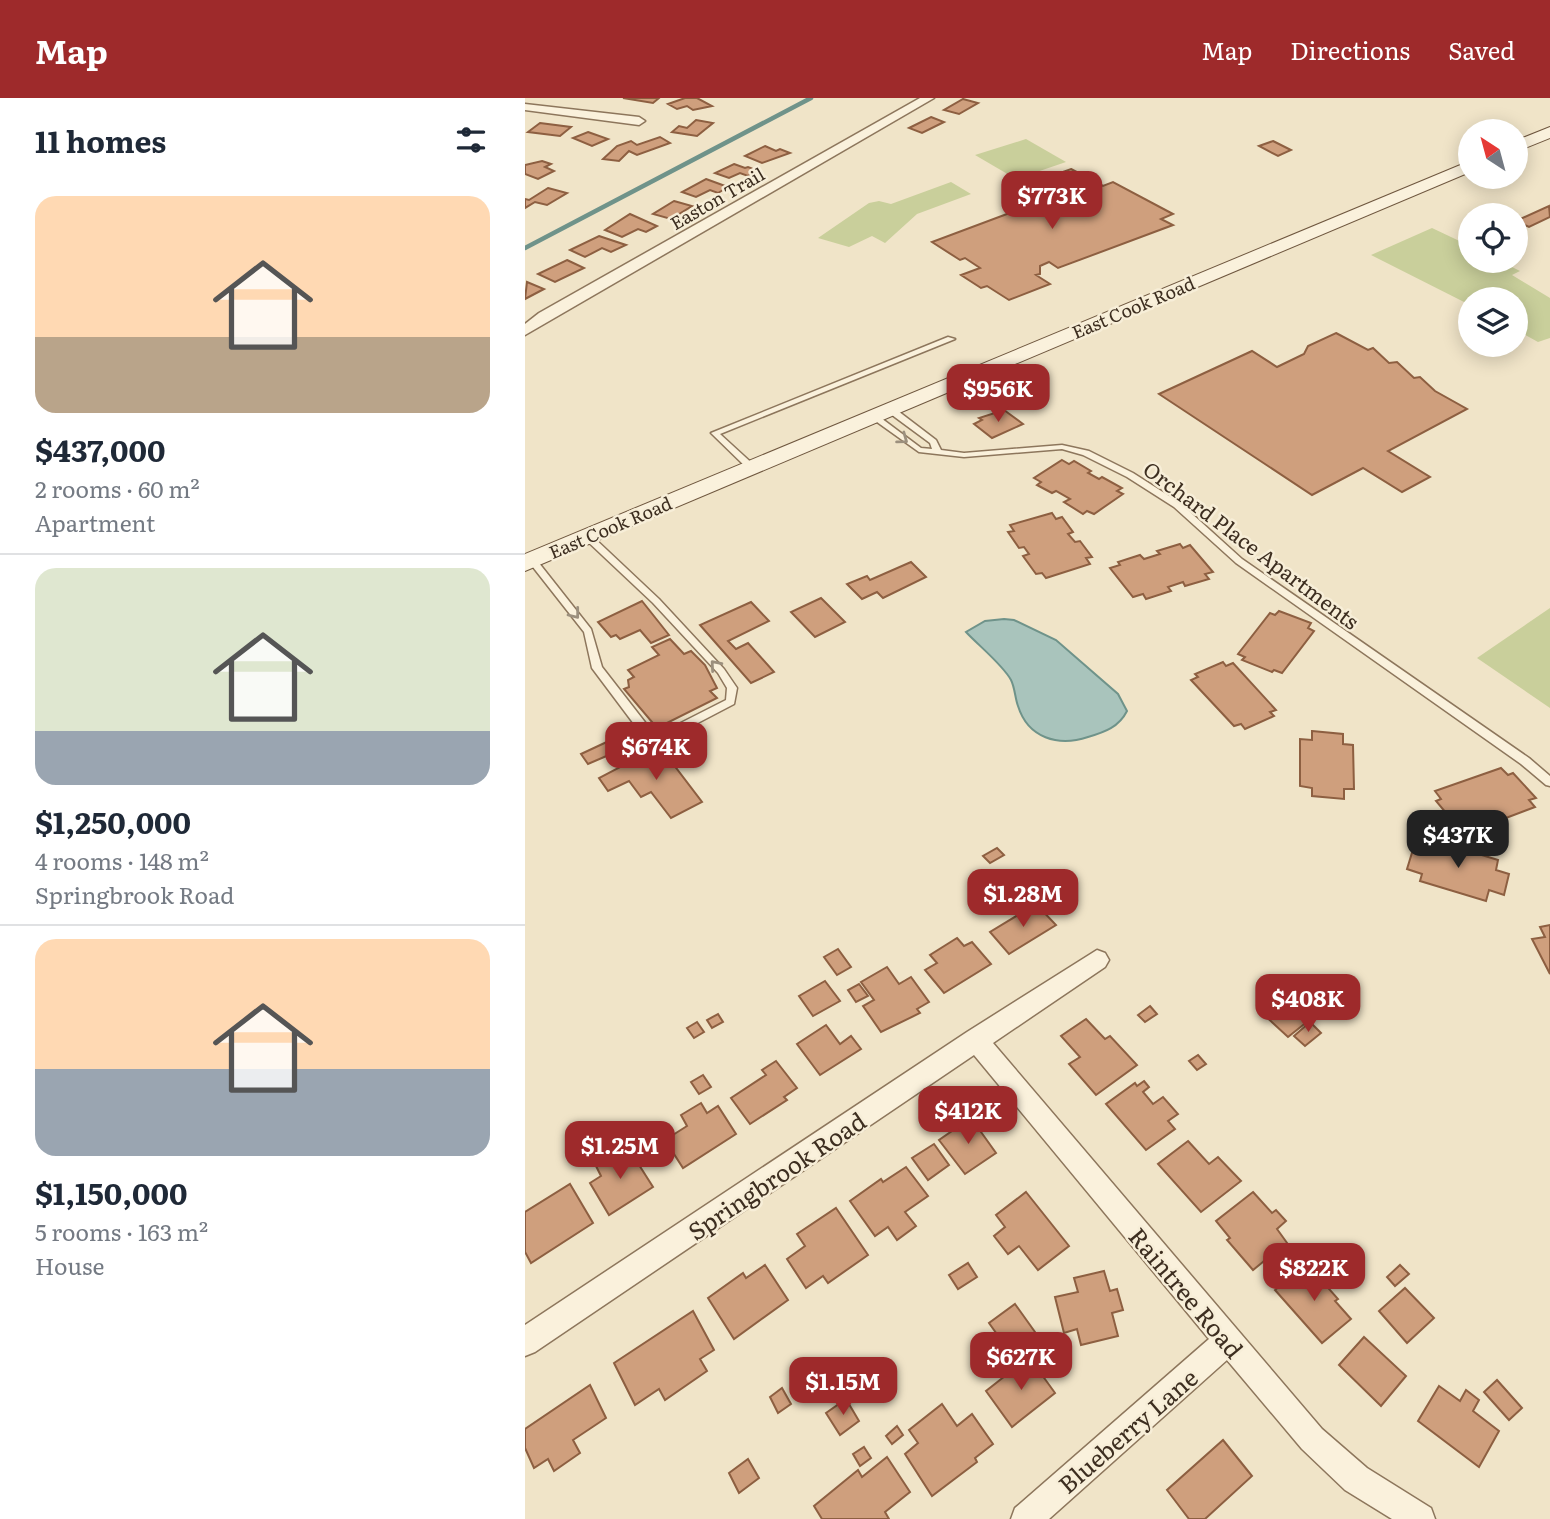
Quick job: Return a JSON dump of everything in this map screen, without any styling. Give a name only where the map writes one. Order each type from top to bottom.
[{"type":"main road","points":[[1528,141],[1550,132]]},
{"type":"main road","name":"East Cook Road","points":[[529,562],[1458,171]]},
{"type":"street","points":[[899,98],[923,101]]},
{"type":"street","name":"Easton Trail","points":[[525,331],[544,316],[923,101]]},
{"type":"street","points":[[525,107],[639,121]]},
{"type":"street","name":"Springbrook Road","points":[[525,1342],[1097,960]]},
{"type":"street","name":"Raintree Road","points":[[977,1040],[1312,1439],[1356,1479],[1420,1519]]},
{"type":"street","name":"Blueberry Lane","points":[[1026,1519],[1228,1341]]},
{"type":"lane","points":[[752,468],[715,433],[951,339]]},
{"type":"lane","name":"Orchard Place Apartments","points":[[882,413],[919,450],[964,455],[1062,447],[1086,453],[1130,475],[1177,505],[1239,561],[1525,761],[1550,782]]},
{"type":"lane","points":[[882,413],[933,442],[937,451]]},
{"type":"lane","points":[[529,562],[588,631],[597,668],[647,733],[654,737],[665,735],[731,702],[732,688],[721,671],[656,601],[588,537]]},
{"type":"green space","points":[[1026,139],[1066,162],[1016,179],[975,155]]},
{"type":"green space","points":[[951,182],[971,194],[917,214],[885,243],[872,236],[849,247],[818,238],[869,203],[879,201],[891,204]]},
{"type":"green space","points":[[1432,228],[1458,240],[1458,273],[1516,273],[1512,275],[1550,298],[1550,338],[1538,342],[1528,337],[1528,287],[1458,287],[1458,299],[1371,255]]},
{"type":"green space","points":[[1550,608],[1550,708],[1477,658]]},
{"type":"water","points":[[1014,620],[1056,640],[1118,694],[1127,711],[1120,721],[1100,733],[1066,741],[1045,737],[1029,726],[1018,706],[1007,674],[966,632],[985,621]]},
{"type":"building","points":[[623,98],[659,98],[653,103]]},
{"type":"building","points":[[685,98],[697,98],[712,106],[693,110],[687,106],[677,109],[668,104]]},
{"type":"building","points":[[963,99],[978,103],[959,114],[944,110]]},
{"type":"building","points":[[931,117],[944,122],[922,133],[909,128]]},
{"type":"building","points":[[696,120],[713,123],[697,136],[672,132],[679,126],[687,128]]},
{"type":"building","points":[[540,123],[571,127],[560,136],[528,132]]},
{"type":"building","points":[[588,132],[608,139],[592,146],[573,138]]},
{"type":"building","points":[[660,137],[670,143],[637,155],[629,151],[619,161],[603,159],[617,146],[631,141],[637,145]]},
{"type":"building","points":[[1273,141],[1291,150],[1278,156],[1259,146]]},
{"type":"building","points":[[765,146],[790,153],[762,163],[745,156]]},
{"type":"building","points":[[542,161],[551,164],[545,167],[554,171],[538,179],[525,174],[525,165]]},
{"type":"building","points":[[734,164],[759,171],[748,176],[740,173],[729,178],[715,173]]},
{"type":"building","points":[[1071,169],[1103,186],[1113,182],[1173,214],[1161,219],[1173,225],[1058,268],[1049,262],[1040,266],[1040,274],[1036,275],[1050,284],[1009,300],[987,286],[981,288],[961,275],[980,268],[965,258],[960,260],[932,242],[1023,208],[1024,202],[1012,195],[1020,192],[1015,189]]},
{"type":"building","points":[[706,179],[728,187],[718,193],[710,190],[696,197],[682,192]]},
{"type":"building","points":[[548,188],[567,193],[547,205],[535,202],[525,208],[525,199],[529,200]]},
{"type":"building","points":[[674,201],[692,206],[671,219],[653,214]]},
{"type":"building","points":[[1549,206],[1550,217],[1529,227],[1528,216]]},
{"type":"building","points":[[630,214],[657,226],[646,232],[638,229],[622,237],[605,230]]},
{"type":"building","points":[[599,236],[626,245],[611,252],[602,248],[585,257],[570,250]]},
{"type":"building","points":[[567,260],[584,268],[555,282],[538,274]]},
{"type":"building","points":[[527,282],[544,289],[525,299]]},
{"type":"building","points":[[1336,333],[1368,350],[1373,348],[1389,363],[1397,362],[1414,378],[1420,377],[1435,391],[1467,409],[1388,451],[1430,477],[1402,492],[1363,468],[1312,495],[1159,394],[1252,351],[1277,367],[1304,354],[1308,346]]},
{"type":"building","points":[[1004,410],[1023,424],[992,438],[974,424],[982,420],[979,418]]},
{"type":"building","points":[[1062,460],[1069,464],[1074,461],[1091,471],[1088,473],[1122,488],[1117,491],[1123,494],[1094,514],[1087,511],[1083,514],[1064,502],[1070,499],[1037,485],[1041,482],[1034,478]]},
{"type":"building","points":[[1052,513],[1056,519],[1062,517],[1073,532],[1068,534],[1075,542],[1080,541],[1092,557],[1086,558],[1090,564],[1046,578],[1042,573],[1036,574],[1023,556],[1029,554],[1024,547],[1019,548],[1008,532],[1014,531],[1010,525]]},
{"type":"building","points":[[1180,544],[1183,548],[1190,545],[1213,572],[1205,574],[1209,579],[1185,586],[1183,582],[1168,587],[1171,591],[1146,599],[1143,594],[1133,597],[1110,568],[1120,565],[1118,562],[1140,555],[1144,559],[1160,554],[1157,551]]},
{"type":"building","points":[[911,562],[926,577],[883,598],[877,592],[862,599],[847,584],[867,576],[870,580]]},
{"type":"building","points":[[821,598],[845,622],[815,637],[791,612]]},
{"type":"building","points":[[642,601],[669,635],[651,643],[640,630],[620,639],[616,635],[611,637],[598,622]]},
{"type":"building","points":[[751,602],[769,621],[728,641],[736,649],[748,643],[774,672],[751,683],[700,625]]},
{"type":"building","points":[[1279,611],[1311,623],[1308,628],[1314,631],[1282,673],[1274,670],[1272,672],[1242,660],[1245,657],[1238,654],[1270,613],[1275,615]]},
{"type":"building","points":[[670,639],[684,654],[691,651],[705,665],[717,688],[710,691],[717,698],[657,728],[624,689],[629,687],[628,680],[634,677],[628,670],[659,655],[652,647]]},
{"type":"building","points":[[1223,662],[1226,666],[1233,663],[1276,710],[1270,712],[1274,716],[1245,729],[1241,724],[1234,726],[1191,680],[1198,677],[1195,674]]},
{"type":"building","points":[[628,727],[639,742],[588,764],[581,754],[611,740],[609,737]]},
{"type":"building","points":[[1312,731],[1343,734],[1343,744],[1353,745],[1354,789],[1344,789],[1344,799],[1312,796],[1312,788],[1300,786],[1300,739],[1312,740]]},
{"type":"building","points":[[664,752],[702,802],[671,818],[651,792],[641,797],[629,781],[608,791],[599,778],[647,753],[651,758]]},
{"type":"building","points":[[1501,768],[1508,775],[1513,773],[1536,798],[1529,800],[1535,807],[1469,832],[1463,824],[1457,826],[1436,801],[1441,799],[1435,791]]},
{"type":"building","points":[[1433,840],[1498,860],[1496,870],[1509,874],[1504,895],[1489,890],[1486,901],[1420,881],[1422,874],[1407,869],[1415,843],[1430,847]]},
{"type":"building","points":[[997,848],[1004,855],[990,863],[983,856]]},
{"type":"building","points":[[1036,904],[1056,925],[1009,954],[990,932]]},
{"type":"building","points":[[1550,925],[1550,974],[1532,939],[1545,937],[1540,927]]},
{"type":"building","points":[[957,938],[964,946],[972,942],[991,964],[944,993],[925,970],[937,963],[930,955]]},
{"type":"building","points":[[838,949],[851,967],[837,975],[824,957]]},
{"type":"building","points":[[887,967],[899,984],[911,977],[929,1002],[917,1009],[920,1013],[881,1032],[863,1006],[874,1000],[861,982]]},
{"type":"building","points":[[1306,978],[1332,1002],[1288,1037],[1262,1013]]},
{"type":"building","points":[[825,981],[840,1001],[813,1016],[799,996]]},
{"type":"building","points":[[859,984],[868,996],[856,1002],[848,990]]},
{"type":"building","points":[[1150,1006],[1157,1014],[1145,1022],[1138,1015]]},
{"type":"building","points":[[718,1014],[723,1022],[712,1028],[707,1020]]},
{"type":"building","points":[[1086,1019],[1105,1039],[1110,1036],[1137,1065],[1096,1095],[1069,1064],[1080,1057],[1061,1036]]},
{"type":"building","points":[[697,1022],[704,1032],[694,1038],[687,1028]]},
{"type":"building","points":[[1310,1022],[1321,1033],[1305,1046],[1294,1036]]},
{"type":"building","points":[[826,1025],[840,1044],[851,1036],[861,1049],[820,1075],[797,1044]]},
{"type":"building","points":[[1198,1055],[1206,1064],[1197,1070],[1189,1061]]},
{"type":"building","points":[[776,1061],[797,1088],[784,1097],[787,1100],[750,1124],[731,1098],[766,1075],[762,1070]]},
{"type":"building","points":[[703,1075],[711,1087],[699,1094],[691,1082]]},
{"type":"building","points":[[1144,1081],[1149,1087],[1143,1092],[1153,1104],[1163,1097],[1178,1114],[1168,1121],[1175,1129],[1146,1150],[1106,1104],[1135,1083],[1137,1086]]},
{"type":"building","points":[[701,1103],[707,1113],[718,1106],[736,1134],[683,1168],[665,1140],[687,1126],[681,1115]]},
{"type":"building","points":[[971,1118],[996,1153],[965,1174],[939,1140]]},
{"type":"building","points":[[1188,1141],[1209,1164],[1218,1157],[1241,1181],[1201,1212],[1158,1164]]},
{"type":"building","points":[[934,1144],[949,1165],[928,1180],[912,1158]]},
{"type":"building","points":[[627,1146],[653,1187],[609,1215],[590,1183],[601,1176],[596,1166]]},
{"type":"building","points":[[906,1167],[928,1196],[905,1212],[916,1226],[897,1240],[888,1227],[875,1236],[850,1201],[881,1179],[883,1182]]},
{"type":"building","points":[[570,1184],[593,1223],[531,1263],[525,1252],[525,1212]]},
{"type":"building","points":[[1026,1192],[1069,1246],[1038,1270],[1019,1246],[1008,1254],[994,1236],[1005,1227],[996,1215]]},
{"type":"building","points":[[1253,1192],[1272,1213],[1276,1210],[1286,1221],[1277,1229],[1290,1247],[1284,1252],[1280,1248],[1253,1270],[1227,1240],[1230,1238],[1216,1221]]},
{"type":"building","points":[[836,1208],[868,1255],[828,1283],[823,1276],[806,1288],[787,1259],[805,1246],[797,1234]]},
{"type":"building","points":[[968,1263],[977,1277],[958,1289],[949,1275]]},
{"type":"building","points":[[1307,1264],[1338,1299],[1335,1301],[1351,1319],[1322,1343],[1275,1290]]},
{"type":"building","points":[[765,1265],[788,1300],[734,1339],[708,1298],[743,1273],[746,1278]]},
{"type":"building","points":[[1400,1265],[1409,1274],[1395,1286],[1387,1277]]},
{"type":"building","points":[[1104,1271],[1110,1291],[1117,1289],[1123,1310],[1112,1313],[1118,1336],[1081,1345],[1077,1329],[1064,1333],[1055,1297],[1078,1292],[1074,1278]]},
{"type":"building","points":[[1405,1288],[1434,1318],[1407,1343],[1379,1311]]},
{"type":"building","points":[[1015,1304],[1035,1332],[1009,1351],[989,1323]]},
{"type":"building","points":[[693,1311],[714,1350],[700,1359],[707,1371],[665,1400],[659,1389],[635,1405],[614,1363]]},
{"type":"building","points":[[1364,1337],[1406,1376],[1381,1406],[1339,1365]]},
{"type":"building","points":[[1029,1357],[1055,1393],[1012,1427],[986,1391]]},
{"type":"building","points":[[1497,1380],[1522,1408],[1509,1420],[1484,1392]]},
{"type":"building","points":[[590,1385],[606,1418],[573,1440],[580,1453],[554,1471],[548,1459],[534,1468],[525,1448],[525,1429]]},
{"type":"building","points":[[1439,1386],[1460,1401],[1466,1390],[1479,1400],[1473,1411],[1499,1431],[1479,1467],[1418,1421]]},
{"type":"building","points":[[782,1388],[791,1404],[778,1413],[770,1397]]},
{"type":"building","points":[[846,1399],[859,1421],[840,1435],[826,1413]]},
{"type":"building","points":[[942,1404],[957,1426],[972,1414],[993,1444],[975,1458],[977,1462],[932,1496],[905,1454],[918,1443],[909,1430]]},
{"type":"building","points":[[897,1426],[903,1435],[892,1444],[886,1436]]},
{"type":"building","points":[[1223,1440],[1252,1476],[1205,1519],[1189,1519],[1167,1490]]},
{"type":"building","points":[[864,1447],[871,1458],[860,1466],[853,1454]]},
{"type":"building","points":[[887,1457],[910,1492],[885,1512],[889,1519],[822,1519],[814,1506],[858,1470],[862,1477]]},
{"type":"building","points":[[748,1459],[759,1478],[739,1493],[729,1473]]},
{"type":"waterway","points":[[525,248],[811,98]]}]
